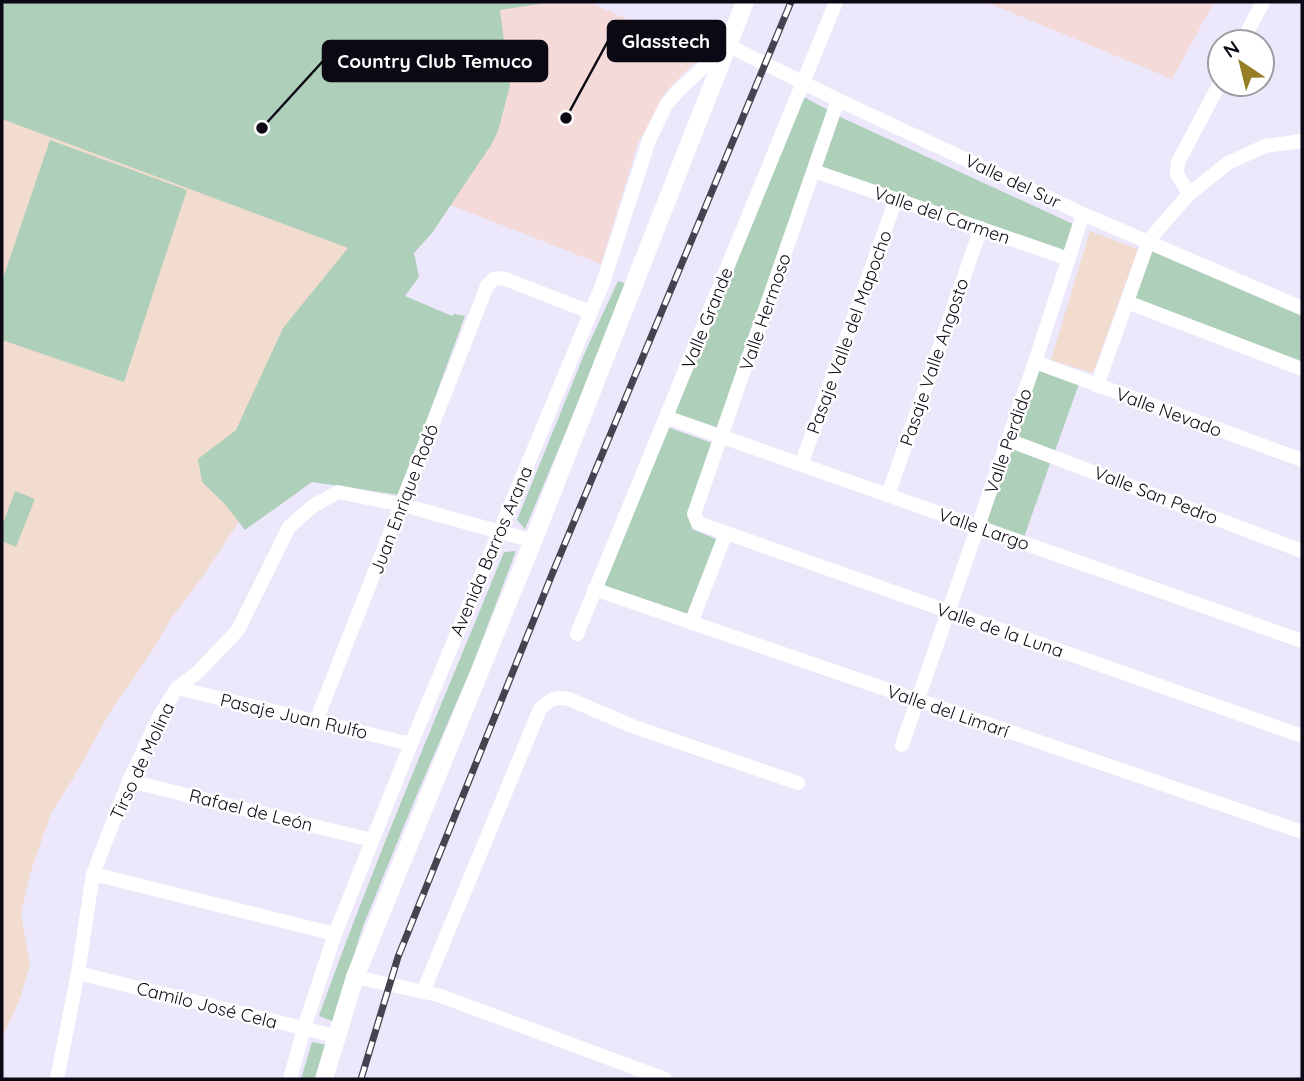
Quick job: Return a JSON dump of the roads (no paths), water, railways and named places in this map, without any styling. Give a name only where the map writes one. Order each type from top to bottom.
[{"type":"main road","name":"Avenida Barros Arana","points":[[324,1079],[355,976],[533,541],[745,2]]},
{"type":"street","name":"Valle Grande","points":[[577,634],[836,2]]},
{"type":"street","points":[[1249,28],[1263,2]]},
{"type":"street","name":"Valle del Sur","points":[[727,45],[1083,214],[1149,240],[1302,308]]},
{"type":"street","name":"Avenida Barros Arana","points":[[290,1079],[335,934],[614,254],[657,121],[678,91],[727,45]]},
{"type":"street","points":[[1189,194],[1178,174],[1178,162],[1212,98]]},
{"type":"street","name":"Valle Hermoso","points":[[698,523],[694,514],[838,100]]},
{"type":"street","points":[[1097,386],[1149,240],[1189,194],[1228,163],[1265,146],[1302,141]]},
{"type":"street","name":"Valle del Carmen","points":[[814,171],[1069,259]]},
{"type":"street","name":"Pasaje Valle del Mapocho","points":[[801,465],[896,199]]},
{"type":"street","name":"Valle Perdido","points":[[902,745],[1009,440],[1083,214]]},
{"type":"street","name":"Pasaje Valle Angosto","points":[[888,495],[981,228]]},
{"type":"street","name":"Juan Enrique Rodó","points":[[316,721],[487,286],[494,279],[503,278],[590,312]]},
{"type":"street","points":[[1127,302],[1302,369]]},
{"type":"street","name":"Valle Nevado","points":[[1035,362],[1302,460]]},
{"type":"street","name":"Valle Largo","points":[[666,417],[1302,641]]},
{"type":"street","name":"Valle San Pedro","points":[[1009,440],[1302,551]]},
{"type":"street","name":"Tirso de Molina","points":[[61,1079],[93,874],[129,781],[160,715],[177,688],[198,672],[238,630],[289,527],[300,515],[338,492],[403,505],[533,541]]},
{"type":"street","name":"Valle de la Luna","points":[[698,523],[1302,737]]},
{"type":"street","points":[[691,623],[726,533]]},
{"type":"street","name":"Valle del Limarí","points":[[594,589],[1302,832]]},
{"type":"street","name":"Pasaje Juan Rulfo","points":[[177,688],[411,744]]},
{"type":"street","points":[[423,992],[540,709],[548,701],[558,696],[569,699],[632,726],[798,782]]},
{"type":"street","name":"Rafael de León","points":[[129,781],[372,840]]},
{"type":"street","points":[[93,874],[335,934]]},
{"type":"street","name":"Camilo José Cela","points":[[78,973],[335,1036]]},
{"type":"street","points":[[355,976],[438,995],[665,1079]]},
{"type":"street","points":[[625,1064],[632,1079]]},
{"type":"railway","points":[[361,1079],[398,957],[553,572],[791,2]]},
{"type":"place","name":"Glasstech","points":[[566,118]]},
{"type":"place","name":"Country Club Temuco","points":[[262,128]]}]
